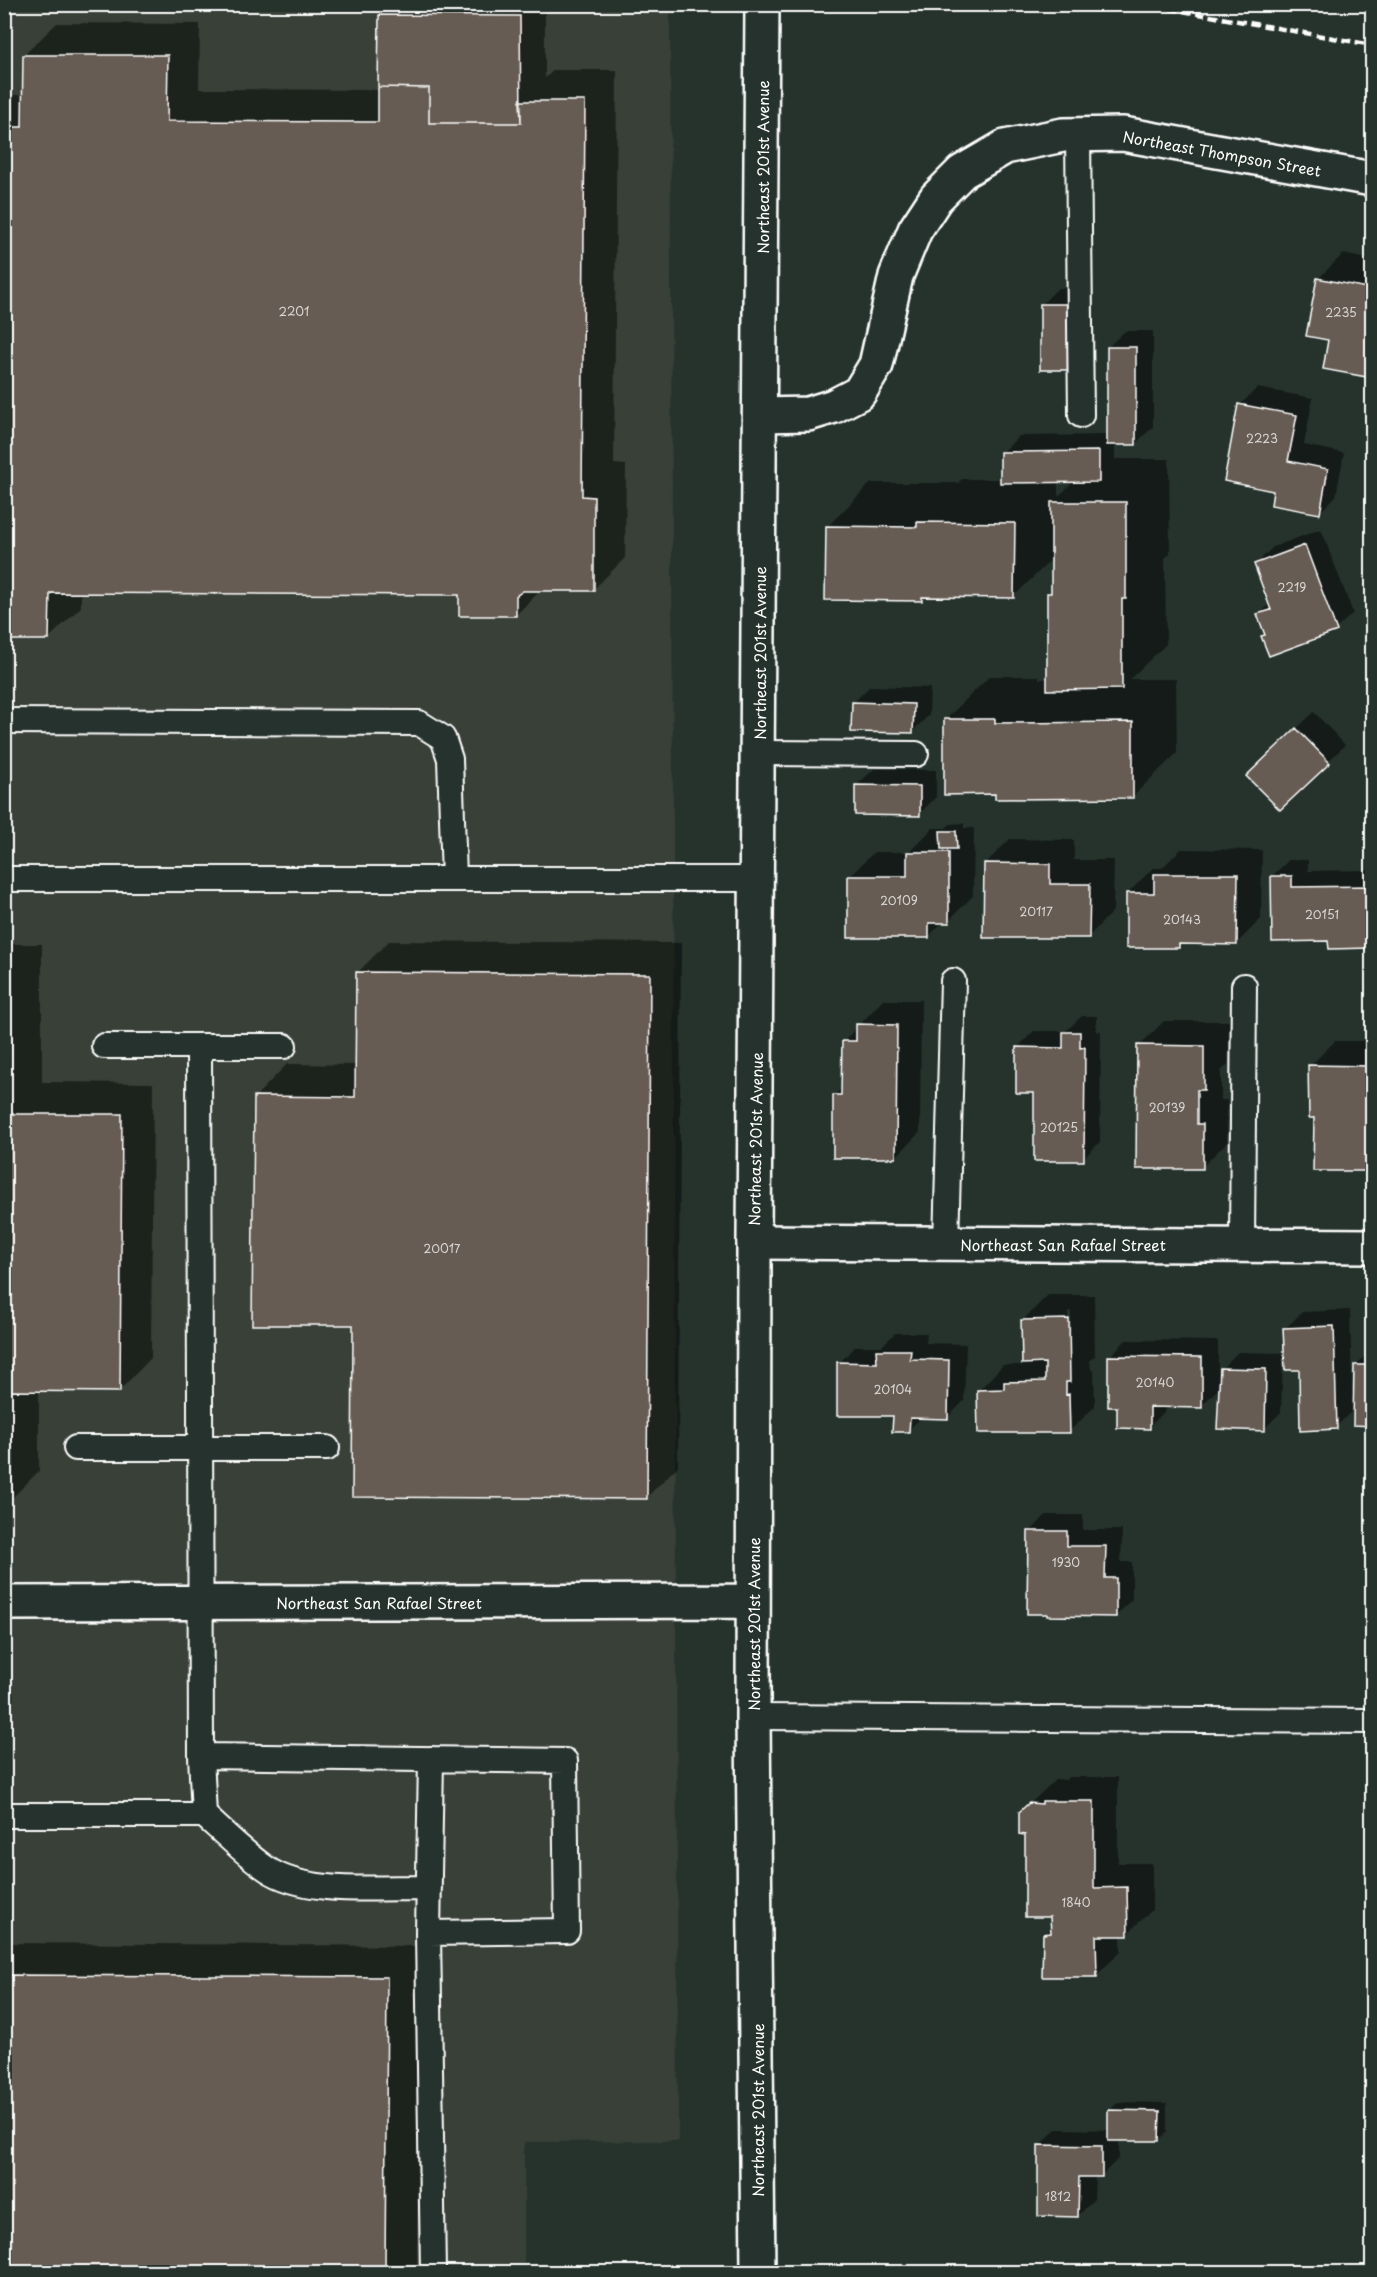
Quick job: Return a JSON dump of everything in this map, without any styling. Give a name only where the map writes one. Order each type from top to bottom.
[{"type":"street","name":"Northeast 201st Avenue","points":[[758,2272],[753,1601],[762,4]]},
{"type":"street","name":"Northeast Thompson Street","points":[[761,416],[808,414],[834,406],[859,393],[876,365],[896,276],[915,231],[936,198],[962,172],[1005,147],[1064,135],[1123,134],[1372,179]]},
{"type":"street","name":"Northeast San Rafael Street","points":[[754,1242],[1372,1246]]},
{"type":"street","name":"Northeast San Rafael Street","points":[[4,1603],[753,1601]]},
{"type":"lane","points":[[1078,135],[1081,415]]},
{"type":"lane","points":[[4,721],[419,723],[443,738],[450,759],[454,878]]},
{"type":"lane","points":[[758,753],[916,754]]},
{"type":"lane","points":[[4,879],[757,879]]},
{"type":"lane","points":[[946,1244],[953,981]]},
{"type":"lane","points":[[1242,1245],[1244,986]]},
{"type":"lane","points":[[104,1046],[284,1046]]},
{"type":"lane","points":[[199,1046],[201,1756],[204,1815]]},
{"type":"lane","points":[[76,1448],[327,1448]]},
{"type":"lane","points":[[753,1717],[1372,1721]]},
{"type":"lane","points":[[201,1756],[565,1761],[567,1931],[428,1933]]},
{"type":"lane","points":[[431,1760],[428,1933],[433,2272]]},
{"type":"lane","points":[[4,1815],[204,1815],[267,1869],[295,1883],[315,1887],[429,1888]]},
{"type":"shaded area","points":[[5,5],[670,5],[678,2141],[524,2142],[524,2272],[5,2272]]},
{"type":"building","points":[[379,15],[520,16],[521,123],[429,123],[429,88],[378,87]]},
{"type":"building","points":[[23,55],[168,55],[167,121],[378,122],[378,87],[429,88],[429,123],[521,123],[520,101],[585,101],[582,496],[594,497],[594,591],[523,591],[516,596],[516,616],[459,616],[459,595],[50,593],[49,640],[4,640],[4,127],[22,127]]},
{"type":"building","points":[[1317,278],[1372,289],[1372,378],[1323,369],[1328,340],[1306,336]]},
{"type":"building","points":[[1040,304],[1072,304],[1072,370],[1040,370]]},
{"type":"building","points":[[1107,347],[1136,347],[1136,445],[1107,445]]},
{"type":"building","points":[[1238,404],[1297,415],[1288,461],[1328,469],[1320,514],[1271,505],[1273,491],[1224,481]]},
{"type":"building","points":[[1099,451],[1099,482],[1000,483],[1000,452]]},
{"type":"building","points":[[1051,502],[1126,502],[1126,599],[1122,599],[1122,689],[1047,690],[1047,593],[1051,593]]},
{"type":"building","points":[[917,522],[1015,523],[1014,598],[922,597],[922,601],[825,600],[826,526],[917,527]]},
{"type":"building","points":[[1305,545],[1337,631],[1269,656],[1261,636],[1265,635],[1257,614],[1271,610],[1254,564]]},
{"type":"building","points":[[1368,698],[1372,698],[1372,749],[1368,749]]},
{"type":"building","points":[[852,702],[914,704],[913,733],[851,732]]},
{"type":"building","points":[[944,719],[995,719],[995,723],[1133,722],[1133,798],[995,799],[995,794],[944,795]]},
{"type":"building","points":[[1296,728],[1330,763],[1280,810],[1246,776]]},
{"type":"building","points":[[855,785],[920,786],[920,816],[855,815]]},
{"type":"building","points":[[940,831],[956,831],[957,849],[941,849]]},
{"type":"building","points":[[907,852],[949,852],[949,923],[929,923],[929,938],[848,938],[848,876],[907,876]]},
{"type":"building","points":[[984,863],[1050,864],[1050,884],[1090,884],[1089,938],[983,938]]},
{"type":"building","points":[[1154,874],[1238,874],[1237,945],[1179,944],[1179,948],[1126,948],[1126,893],[1154,893]]},
{"type":"building","points":[[1271,876],[1292,876],[1292,887],[1372,886],[1372,948],[1329,949],[1328,941],[1272,942]]},
{"type":"building","points":[[356,972],[650,974],[647,1499],[352,1497],[353,1325],[252,1325],[254,1096],[355,1097]]},
{"type":"building","points":[[4,976],[11,976],[10,1114],[122,1114],[120,1392],[8,1391],[7,1505],[4,1505]]},
{"type":"building","points":[[856,1024],[897,1025],[896,1158],[833,1158],[833,1095],[841,1095],[842,1041],[856,1041]]},
{"type":"building","points":[[1063,1032],[1080,1032],[1080,1048],[1085,1047],[1084,1161],[1034,1161],[1034,1093],[1016,1093],[1016,1047],[1063,1048]]},
{"type":"building","points":[[1137,1045],[1204,1046],[1204,1090],[1197,1090],[1197,1124],[1203,1124],[1203,1169],[1136,1169]]},
{"type":"building","points":[[1308,1065],[1372,1066],[1372,1171],[1313,1171],[1314,1118],[1309,1118]]},
{"type":"building","points":[[1069,1319],[1070,1382],[1066,1382],[1066,1395],[1069,1394],[1070,1433],[978,1433],[977,1390],[1004,1389],[1004,1382],[1045,1381],[1045,1363],[1022,1364],[1021,1320]]},
{"type":"building","points":[[1334,1326],[1337,1429],[1300,1431],[1299,1370],[1285,1370],[1283,1328]]},
{"type":"building","points":[[876,1350],[911,1350],[910,1359],[949,1360],[948,1419],[910,1418],[909,1432],[892,1432],[893,1416],[837,1416],[837,1362],[877,1363]]},
{"type":"building","points":[[1108,1356],[1202,1357],[1202,1408],[1150,1407],[1150,1429],[1117,1428],[1117,1407],[1108,1407]]},
{"type":"building","points":[[1354,1365],[1372,1365],[1372,1426],[1353,1425]]},
{"type":"building","points":[[1220,1368],[1266,1369],[1265,1431],[1217,1429]]},
{"type":"building","points":[[1028,1531],[1067,1531],[1067,1546],[1106,1546],[1105,1578],[1116,1578],[1116,1617],[1027,1614]]},
{"type":"building","points":[[1042,1801],[1094,1801],[1094,1888],[1127,1887],[1128,1936],[1096,1936],[1097,1977],[1042,1977],[1043,1934],[1051,1933],[1050,1917],[1025,1917],[1025,1835],[1019,1834],[1019,1812],[1029,1803],[1042,1804]]},
{"type":"building","points":[[4,1975],[387,1977],[385,2272],[4,2272]]},
{"type":"building","points":[[1108,2110],[1160,2111],[1159,2141],[1108,2141]]},
{"type":"building","points":[[1038,2145],[1102,2146],[1102,2177],[1079,2177],[1078,2217],[1038,2216]]},
{"type":"railway","points":[[1143,4],[1372,45]]}]
